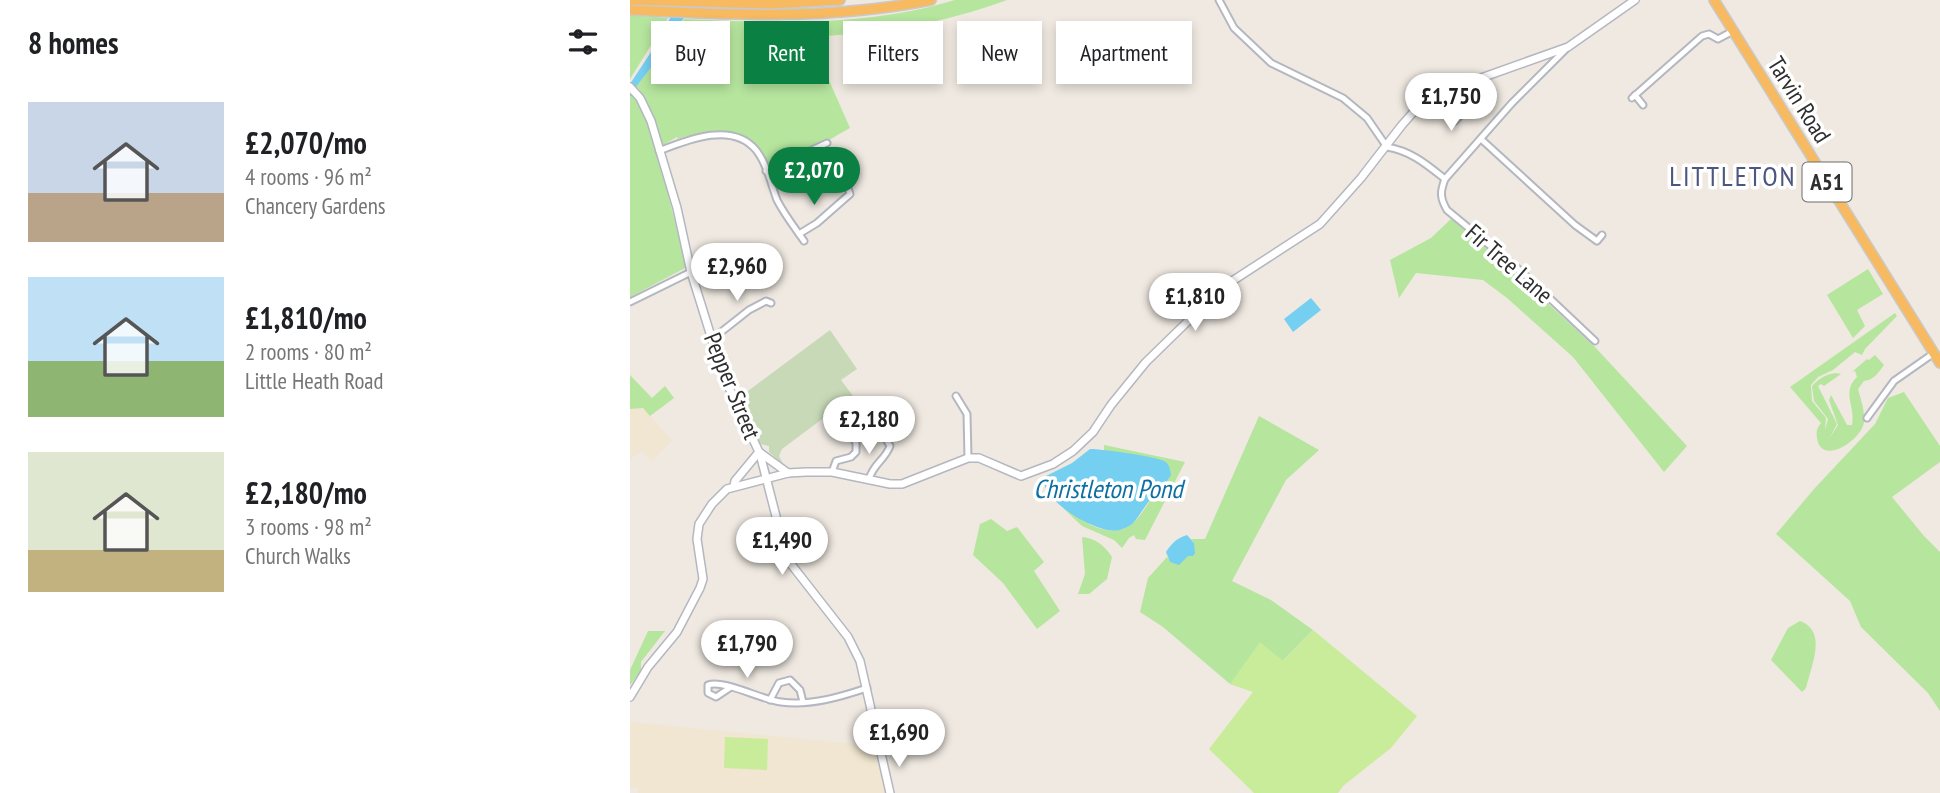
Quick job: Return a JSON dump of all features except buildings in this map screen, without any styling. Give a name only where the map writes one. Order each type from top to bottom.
[{"type":"highway","points":[[631,0],[704,13],[835,14],[931,0]]},
{"type":"highway","points":[[630,10],[709,3],[769,4],[840,0]]},
{"type":"highway","name":"Tarvin Road","points":[[1714,0],[1940,363]]},
{"type":"street","points":[[1219,0],[1234,28],[1271,63],[1343,98],[1367,118],[1387,147],[1420,159],[1445,179],[1512,103],[1568,47],[1635,0]]},
{"type":"street","points":[[1643,105],[1634,96],[1702,36],[1709,34],[1718,39],[1733,31]]},
{"type":"street","points":[[631,694],[648,667],[677,632],[700,588],[703,579],[697,540],[699,524],[727,489],[789,473],[832,472],[902,484],[968,458],[979,458],[1015,475],[1027,476],[1053,464],[1073,451],[1093,432],[1146,362],[1236,276],[1320,224],[1417,108],[1450,89],[1568,47]]},
{"type":"street","name":"Pepper Street","points":[[632,89],[651,121],[711,340],[723,375],[760,453],[787,559],[848,637],[860,661],[890,793]]},
{"type":"street","points":[[1429,101],[1455,121],[1471,104]]},
{"type":"street","points":[[660,151],[696,137],[732,136],[741,139],[755,149],[778,202],[804,241]]},
{"type":"street","points":[[1481,139],[1596,243],[1602,235]]},
{"type":"street","points":[[766,171],[827,143]]},
{"type":"street","name":"Fir Tree Lane","points":[[1445,179],[1440,191],[1447,210],[1523,273],[1595,341]]},
{"type":"street","points":[[799,234],[817,223],[850,194],[846,183]]},
{"type":"street","points":[[630,302],[691,272]]},
{"type":"street","points":[[711,340],[749,310],[766,301],[771,303]]},
{"type":"street","points":[[1867,418],[1894,381],[1934,353]]},
{"type":"street","points":[[956,396],[967,415],[968,458]]},
{"type":"street","points":[[954,412],[963,407]]},
{"type":"street","points":[[869,479],[873,468],[888,453],[890,446],[872,416]]},
{"type":"street","points":[[869,429],[876,423]]},
{"type":"street","points":[[832,472],[836,461],[856,452],[856,443],[850,433]]},
{"type":"street","points":[[734,486],[735,481],[760,453]]},
{"type":"street","name":"Pepper Street","points":[[760,453],[789,473]]},
{"type":"street","points":[[770,700],[779,683],[790,680],[800,690],[803,702]]},
{"type":"street","points":[[731,687],[782,702],[803,702],[841,696],[867,688]]},
{"type":"shaded area","points":[[643,408],[672,441],[651,461],[642,451],[630,459],[630,409]]},
{"type":"shaded area","points":[[630,722],[876,746],[887,793],[638,793],[639,789],[630,787]]},
{"type":"green space","points":[[955,0],[1007,0],[935,21],[843,21],[843,34],[829,36],[829,21],[820,21],[888,15]]},
{"type":"green space","points":[[630,15],[668,18],[666,21],[651,21],[651,45],[630,79]]},
{"type":"green space","points":[[684,19],[729,21],[683,21]]},
{"type":"green space","points":[[730,21],[744,22],[744,84],[829,84],[829,80],[850,128],[809,151],[776,164],[767,164],[751,143],[729,133],[677,137],[663,145],[639,89],[635,88],[651,68],[651,84],[730,84]]},
{"type":"green space","points":[[632,92],[650,127],[687,267],[630,297],[630,98]]},
{"type":"green space","points":[[1451,219],[1594,346],[1687,446],[1664,472],[1573,357],[1483,280],[1416,273],[1399,298],[1390,260],[1431,238]]},
{"type":"green space","points":[[1868,269],[1883,294],[1857,310],[1865,326],[1853,338],[1827,295]]},
{"type":"green space","points":[[1895,313],[1897,316],[1862,355],[1855,352],[1833,370],[1818,377],[1811,385],[1812,401],[1826,418],[1825,430],[1828,419],[1814,401],[1812,386],[1825,376],[1841,374],[1824,386],[1818,386],[1837,424],[1829,439],[1838,425],[1829,400],[1831,395],[1847,425],[1852,425],[1849,394],[1857,377],[1855,371],[1852,372],[1875,355],[1884,365],[1876,376],[1864,381],[1858,389],[1864,414],[1862,429],[1841,448],[1826,450],[1820,446],[1817,438],[1821,423],[1790,387]]},
{"type":"green space","points":[[830,330],[857,369],[841,380],[853,396],[782,449],[779,456],[783,464],[769,452],[769,446],[760,444],[740,402],[744,394]]},
{"type":"green space","points":[[630,375],[652,398],[665,386],[674,398],[650,416],[643,408],[630,409]]},
{"type":"green space","points":[[1904,392],[1940,446],[1940,462],[1892,497],[1940,552],[1940,711],[1928,693],[1861,627],[1850,601],[1776,534],[1875,424],[1888,398]]},
{"type":"green space","points":[[1259,416],[1319,450],[1286,480],[1232,581],[1271,600],[1313,630],[1253,691],[1230,684],[1163,627],[1140,612],[1148,578],[1167,557],[1171,562],[1194,543],[1191,539],[1205,539]]},
{"type":"green space","points":[[1104,445],[1185,462],[1145,540],[1136,539],[1134,535],[1122,548],[1114,540],[1082,526],[1063,508],[1097,527],[1116,530],[1133,523],[1165,484],[1152,459],[1104,451]]},
{"type":"green space","points":[[991,519],[1007,531],[1017,527],[1044,562],[1034,571],[1060,611],[1037,629],[1003,583],[973,555],[980,524]]},
{"type":"green space","points":[[1082,537],[1099,543],[1112,557],[1107,579],[1089,594],[1078,594],[1085,574]]},
{"type":"green space","points":[[1800,621],[1809,626],[1816,641],[1811,670],[1806,688],[1802,692],[1771,660],[1788,628]]},
{"type":"green space","points":[[1313,630],[1417,716],[1391,748],[1338,793],[1254,793],[1209,749],[1253,692],[1230,684],[1260,642],[1283,661]]},
{"type":"green space","points":[[648,631],[665,631],[641,662],[641,671],[630,685],[630,670]]},
{"type":"green space","points":[[725,737],[768,739],[767,770],[724,768]]},
{"type":"water","points":[[680,0],[694,0],[682,21],[668,21]]},
{"type":"water","points":[[651,52],[651,68],[630,98],[630,84]]},
{"type":"water","points":[[1311,298],[1321,310],[1293,332],[1284,319]]},
{"type":"water","name":"Christleton Pond","points":[[1090,449],[1149,457],[1169,465],[1169,479],[1128,527],[1111,530],[1086,522],[1061,506],[1045,486],[1044,477],[1072,463]]},
{"type":"water","points":[[1187,535],[1194,543],[1195,553],[1179,565],[1170,562],[1166,552],[1175,541]]},
{"type":"district","name":"LITTLETON","points":[[1733,176]]}]
